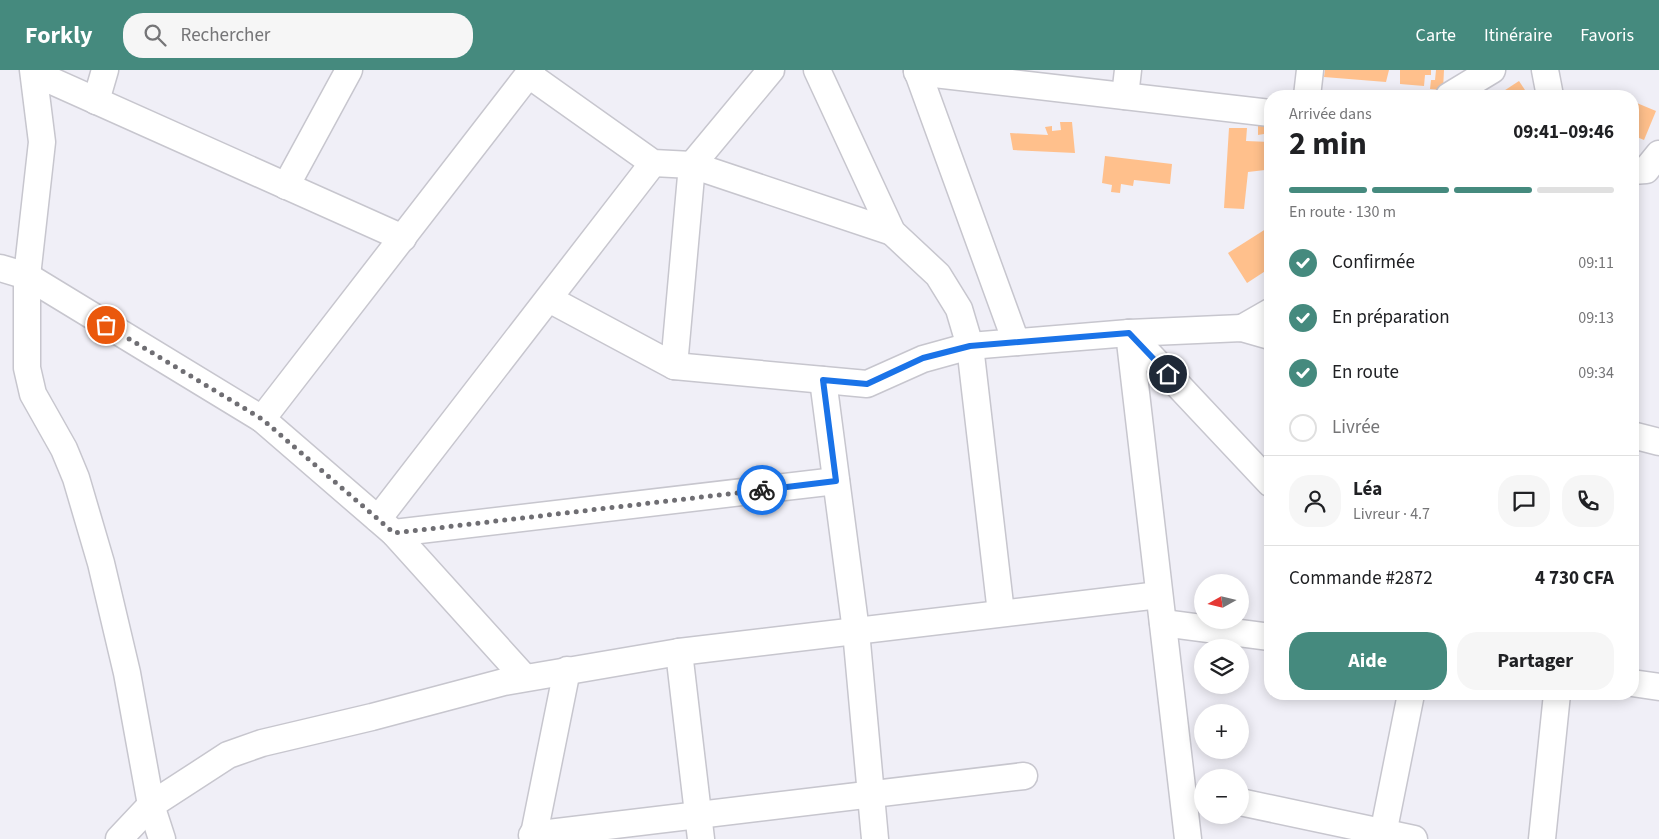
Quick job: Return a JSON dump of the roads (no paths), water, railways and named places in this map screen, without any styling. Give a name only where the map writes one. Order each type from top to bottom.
[{"type":"street","points":[[96,101],[105,70]]},
{"type":"street","points":[[286,186],[349,70]]},
{"type":"street","points":[[674,366],[692,165],[771,70]]},
{"type":"street","points":[[817,70],[892,232],[938,275],[959,309],[970,346],[1002,613]]},
{"type":"street","points":[[1125,96],[1128,70]]},
{"type":"street","points":[[1308,90],[1310,70]]},
{"type":"street","points":[[1460,90],[1492,70]]},
{"type":"street","points":[[1545,70],[1549,90]]},
{"type":"street","points":[[1016,342],[917,71],[1264,112]]},
{"type":"street","points":[[33,72],[402,238]]},
{"type":"street","points":[[33,72],[42,142],[26,276],[27,368],[33,394],[64,449],[76,478],[101,563],[127,672],[150,805],[162,839]]},
{"type":"street","points":[[262,419],[531,72],[653,163],[692,165],[892,232]]},
{"type":"street","points":[[1639,170],[1646,170],[1659,154]]},
{"type":"street","points":[[386,526],[549,299],[653,163]]},
{"type":"street","points":[[0,268],[26,276],[262,419],[386,526],[524,677]]},
{"type":"street","points":[[549,299],[674,366],[867,384],[923,358],[970,346],[1129,333],[1242,328],[1264,334]]},
{"type":"street","points":[[1242,328],[1264,315]]},
{"type":"street","points":[[1129,333],[1264,476]]},
{"type":"street","points":[[1129,333],[1159,595],[1192,792],[1188,839]]},
{"type":"street","points":[[823,380],[856,631],[876,839]]},
{"type":"street","points":[[1639,437],[1659,442]]},
{"type":"street","points":[[386,526],[836,481]]},
{"type":"street","points":[[119,839],[150,805],[228,755],[253,746],[524,677],[679,652],[1159,595]]},
{"type":"street","points":[[1163,623],[1264,632]]},
{"type":"street","points":[[679,652],[700,827]]},
{"type":"street","points":[[567,670],[533,837],[700,827],[872,794],[1024,776]]},
{"type":"street","points":[[1639,684],[1659,687]]},
{"type":"street","points":[[1383,835],[1410,700]]},
{"type":"street","points":[[1542,839],[1556,700]]},
{"type":"street","points":[[1249,804],[1383,835],[1414,839]]}]
